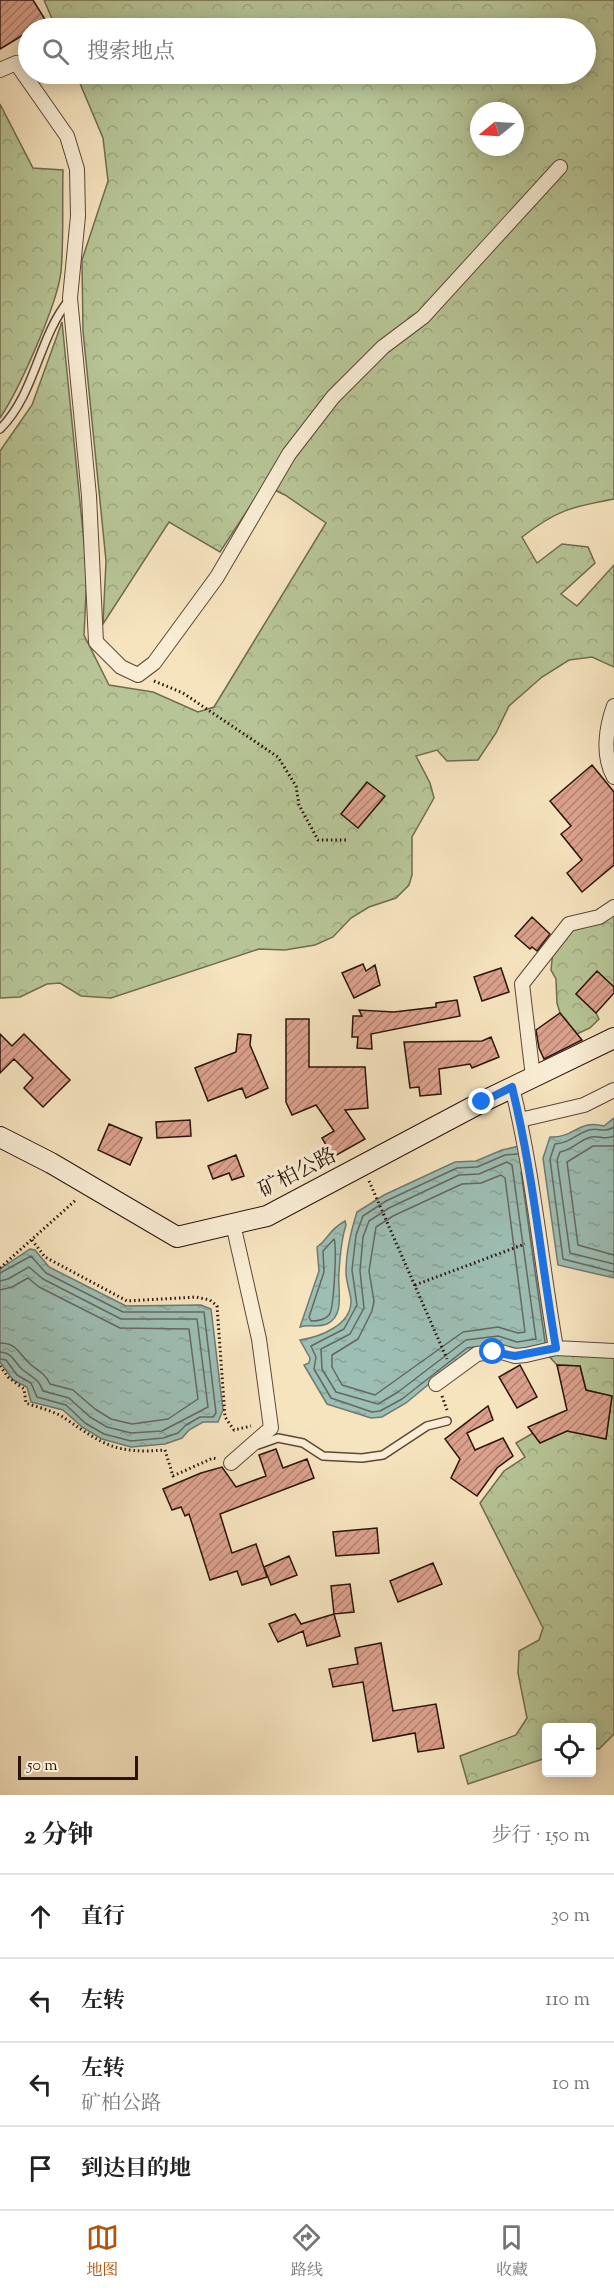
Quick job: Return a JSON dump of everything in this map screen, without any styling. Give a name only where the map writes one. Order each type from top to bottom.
[{"type":"street","points":[[0,70],[16,63],[18,66]]},
{"type":"street","points":[[31,84],[67,136],[77,169],[78,216],[70,298],[89,496],[96,642],[121,667],[138,675],[154,663],[217,577],[289,454],[333,397],[384,347],[423,317],[560,167]]},
{"type":"street","points":[[614,706],[610,718],[606,762],[614,777]]},
{"type":"street","points":[[533,1077],[522,984],[569,924],[599,917],[614,907]]},
{"type":"street","name":"矿柏公路","points":[[0,1137],[93,1187],[177,1237],[267,1216],[512,1087],[614,1038]]},
{"type":"street","points":[[512,1087],[527,1146],[537,1239],[556,1348]]},
{"type":"street","points":[[520,1120],[584,1105],[614,1090]]},
{"type":"street","points":[[231,1463],[271,1428],[259,1339],[233,1224]]},
{"type":"street","points":[[436,1384],[477,1354],[498,1351],[515,1356],[556,1348],[614,1351]]},
{"type":"lane","points":[[0,429],[27,390],[58,313],[70,298]]},
{"type":"lane","points":[[248,1449],[278,1438],[303,1443],[323,1456],[362,1458],[384,1455],[427,1426],[447,1421]]},
{"type":"path","points":[[138,675],[183,693],[278,757],[296,786],[299,805],[318,840],[346,840]]},
{"type":"path","points":[[362,1166],[453,1371]]},
{"type":"path","points":[[0,1268],[93,1187]]},
{"type":"path","points":[[415,1285],[537,1239]]},
{"type":"path","points":[[32,1240],[45,1257],[127,1301],[196,1297],[210,1300],[217,1306],[225,1417],[234,1430],[270,1421]]},
{"type":"path","points":[[0,1366],[8,1377],[24,1389],[26,1403],[64,1417],[82,1433],[129,1451],[165,1450],[173,1476],[213,1458],[231,1463]]},
{"type":"path","points":[[436,1384],[446,1402],[447,1421]]},
{"type":"green space","points":[[44,0],[614,0],[614,499],[555,515],[522,537],[537,563],[562,544],[588,547],[595,563],[561,594],[577,606],[614,565],[614,667],[592,657],[569,660],[542,677],[509,706],[496,733],[478,760],[447,761],[437,750],[416,756],[430,783],[434,798],[412,837],[412,875],[409,885],[396,898],[369,907],[351,918],[333,937],[315,945],[285,950],[259,949],[111,998],[81,996],[60,983],[47,984],[20,997],[0,998],[0,451],[32,405],[62,322],[87,572],[84,635],[109,685],[153,692],[198,712],[214,707],[326,523],[285,495],[264,485],[220,552],[169,522],[103,624],[106,561],[83,331],[82,260],[108,181],[103,138],[80,84],[596,84],[596,18],[52,18]]},
{"type":"green space","points":[[0,104],[33,168],[63,170],[63,234],[61,272],[52,305],[36,347],[0,418]]},
{"type":"green space","points":[[614,907],[614,987],[597,972],[576,994],[596,1013],[599,1019],[590,1028],[577,1034],[560,1013],[557,1003],[556,979],[551,970],[554,941],[561,932]]},
{"type":"green space","points":[[544,1351],[614,1357],[614,1734],[599,1749],[596,1749],[596,1723],[542,1723],[542,1759],[468,1784],[460,1756],[516,1735],[527,1718],[518,1673],[519,1651],[539,1640],[543,1628],[480,1503],[504,1471],[525,1457],[516,1443],[533,1433],[540,1442],[567,1431],[606,1438],[612,1396],[586,1390],[580,1366],[557,1365]]},
{"type":"water","points":[[614,1118],[614,1278],[558,1265],[543,1158],[550,1137],[565,1135],[588,1125],[604,1126]]},
{"type":"water","points":[[524,1145],[551,1346],[544,1351],[498,1349],[440,1375],[406,1403],[382,1417],[371,1418],[327,1404],[304,1365],[309,1363],[310,1358],[300,1340],[325,1333],[341,1323],[350,1309],[346,1264],[357,1212],[384,1195],[455,1162],[476,1161],[502,1150]]},
{"type":"water","points":[[345,1221],[340,1254],[337,1314],[327,1324],[300,1327],[319,1271],[317,1247]]},
{"type":"water","points":[[30,1249],[35,1250],[49,1267],[126,1306],[201,1305],[211,1309],[223,1410],[218,1422],[203,1422],[189,1430],[182,1438],[165,1444],[131,1447],[102,1439],[82,1427],[63,1410],[31,1402],[27,1387],[13,1380],[0,1362],[0,1269]]},
{"type":"building","points":[[0,0],[33,0],[44,18],[18,18],[18,38],[0,49]]},
{"type":"building","points":[[592,765],[614,792],[614,865],[582,892],[567,873],[582,860],[561,834],[571,826],[550,801]]},
{"type":"building","points":[[367,782],[385,796],[358,828],[341,814]]},
{"type":"building","points":[[532,917],[550,934],[537,951],[532,947],[530,949],[515,936]]},
{"type":"building","points":[[363,964],[366,971],[375,965],[380,985],[354,998],[342,973]]},
{"type":"building","points":[[501,968],[509,992],[482,1001],[474,977]]},
{"type":"building","points":[[597,971],[614,987],[614,993],[596,1013],[576,994]]},
{"type":"building","points":[[457,1000],[460,1016],[371,1034],[372,1049],[357,1048],[358,1037],[352,1037],[353,1016],[362,1016],[359,1010],[394,1012],[436,1007],[436,1003]]},
{"type":"building","points":[[560,1013],[582,1040],[544,1059],[539,1048],[536,1030]]},
{"type":"building","points":[[286,1019],[309,1019],[309,1067],[365,1067],[368,1108],[345,1110],[365,1139],[333,1157],[322,1138],[334,1131],[316,1105],[292,1115],[286,1102]]},
{"type":"building","points":[[0,1034],[12,1046],[24,1034],[70,1080],[43,1107],[24,1088],[33,1078],[14,1059],[0,1073]]},
{"type":"building","points":[[238,1034],[251,1035],[250,1045],[268,1088],[246,1098],[242,1088],[208,1101],[195,1068],[236,1052]]},
{"type":"building","points":[[491,1037],[499,1057],[472,1068],[470,1064],[439,1069],[441,1094],[420,1096],[419,1087],[410,1088],[404,1042],[482,1041]]},
{"type":"building","points":[[190,1120],[191,1136],[157,1138],[156,1122]]},
{"type":"building","points":[[109,1124],[142,1138],[130,1165],[98,1150]]},
{"type":"building","points":[[236,1155],[244,1176],[232,1180],[229,1173],[213,1179],[208,1166]]},
{"type":"building","points":[[520,1365],[537,1397],[517,1408],[499,1377]]},
{"type":"building","points":[[557,1365],[580,1366],[586,1390],[612,1396],[606,1439],[567,1431],[540,1443],[528,1427],[567,1410]]},
{"type":"building","points":[[488,1406],[493,1420],[467,1433],[475,1450],[503,1438],[513,1456],[497,1468],[477,1496],[451,1478],[460,1459],[445,1439]]},
{"type":"building","points":[[276,1449],[283,1468],[307,1459],[314,1478],[220,1514],[232,1553],[256,1544],[267,1577],[242,1585],[237,1571],[210,1580],[189,1514],[185,1516],[181,1507],[172,1510],[163,1489],[222,1467],[236,1487],[266,1476],[259,1455]]},
{"type":"building","points":[[377,1528],[379,1553],[336,1556],[333,1532]]},
{"type":"building","points":[[289,1556],[297,1575],[271,1585],[264,1567]]},
{"type":"building","points":[[433,1563],[442,1584],[398,1602],[390,1581]]},
{"type":"building","points":[[350,1584],[354,1612],[334,1614],[331,1586]]},
{"type":"building","points":[[295,1614],[301,1624],[334,1614],[340,1636],[307,1646],[303,1631],[278,1642],[269,1624]]},
{"type":"building","points":[[381,1643],[393,1711],[436,1704],[444,1748],[418,1752],[415,1733],[373,1741],[363,1682],[333,1687],[329,1669],[358,1664],[355,1648]]},
{"type":"route","points":[[482,1102],[512,1087],[527,1146],[537,1239],[556,1348],[515,1356],[498,1351],[493,1352]]}]
